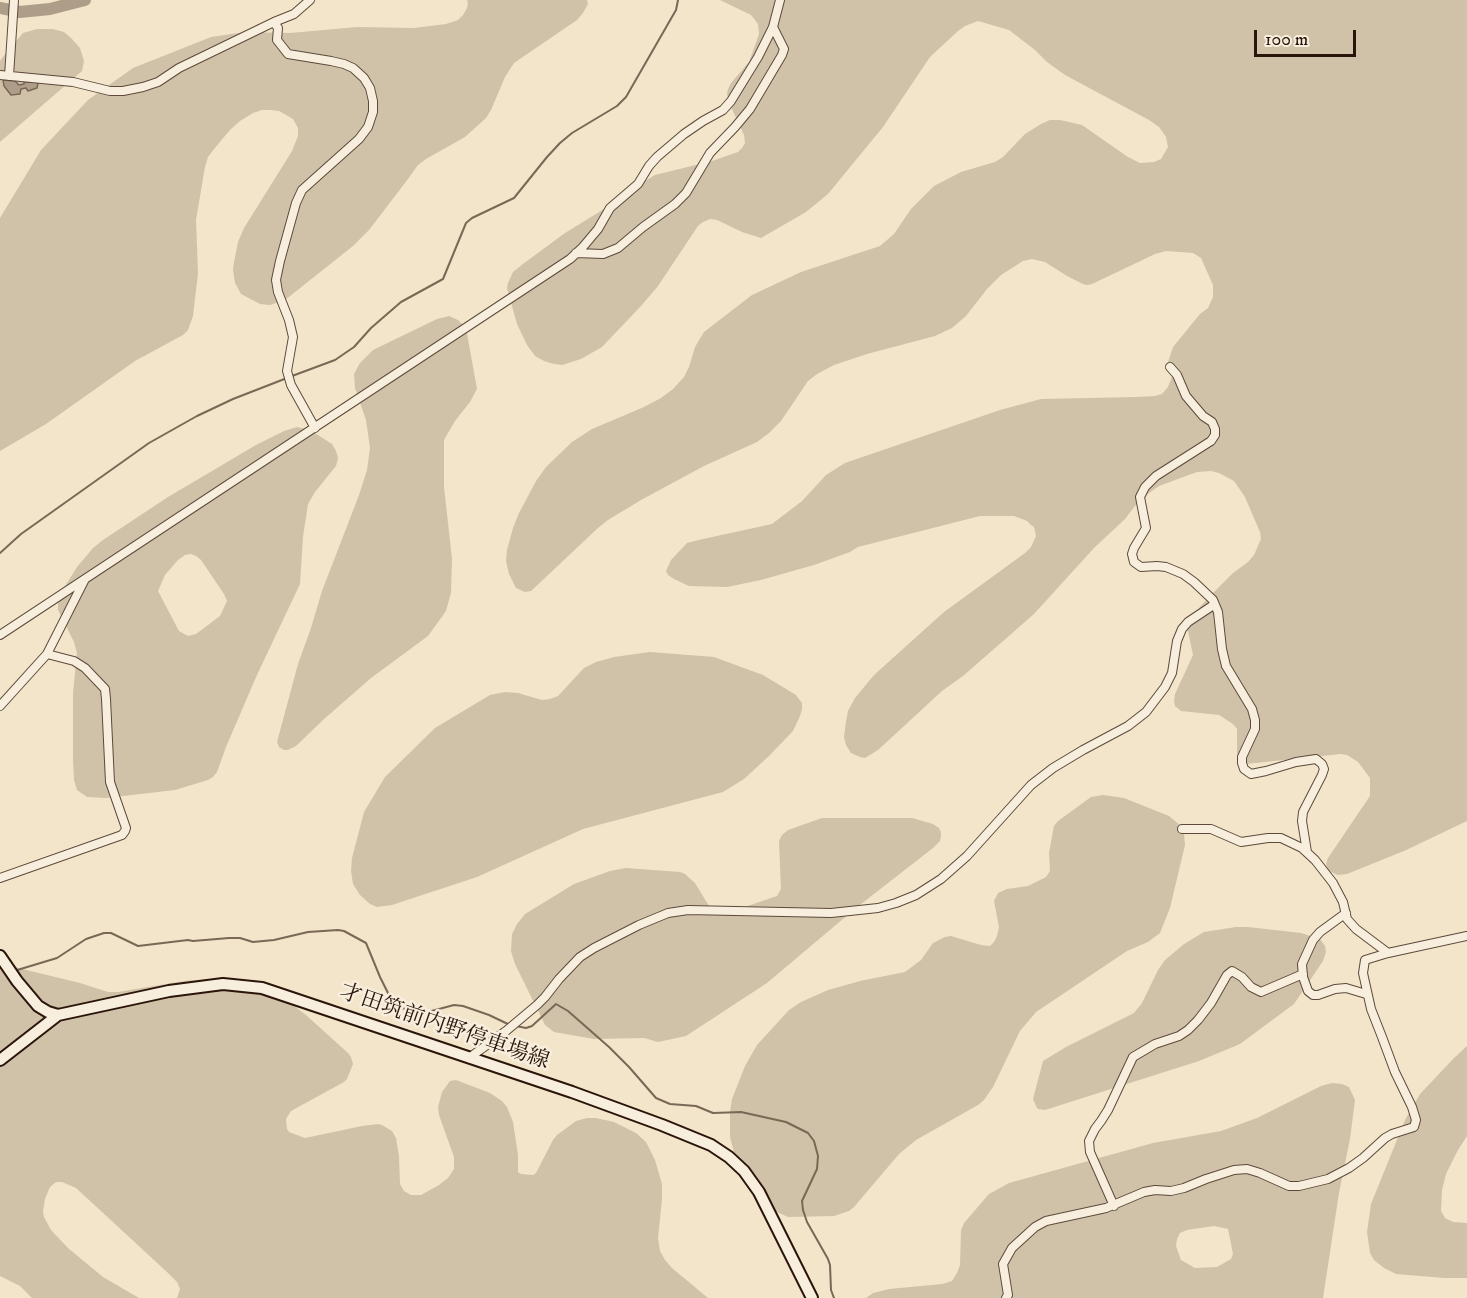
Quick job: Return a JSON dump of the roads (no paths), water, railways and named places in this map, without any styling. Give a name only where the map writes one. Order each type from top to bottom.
[{"type":"main road","points":[[0,956],[38,1006],[58,1015]]},
{"type":"main road","name":"才田筑前内野停車場線","points":[[58,1015],[169,991],[223,984],[262,988],[572,1092],[662,1125],[711,1145],[744,1171],[759,1192],[812,1298]]},
{"type":"main road","points":[[0,1060],[58,1015]]},
{"type":"street","points":[[0,75],[73,82],[101,89],[123,91],[143,87],[158,82],[179,68],[294,14],[310,0]]},
{"type":"street","points":[[0,635],[576,253],[598,229],[610,208],[638,184],[657,157],[684,134],[723,110],[731,101],[773,27],[780,0]]},
{"type":"street","points":[[9,76],[14,3]]},
{"type":"street","points":[[274,22],[278,28],[277,40],[288,54],[331,61],[353,68],[364,78],[370,88],[372,100],[373,112],[368,127],[359,139],[302,190],[296,203],[276,280],[293,337],[287,371],[291,385],[315,428]]},
{"type":"street","points":[[576,253],[603,254],[618,248],[686,193],[710,153],[750,109],[782,55],[784,49],[773,27]]},
{"type":"street","points":[[1170,367],[1177,375],[1186,396],[1212,422],[1215,435],[1211,441],[1156,476],[1144,487],[1140,497],[1146,528],[1134,548],[1132,554],[1134,562],[1141,567],[1166,567],[1183,574],[1214,603],[1218,612],[1226,666],[1252,709],[1255,720],[1255,729],[1242,757],[1244,769],[1251,774],[1316,759],[1324,769],[1303,812],[1302,821],[1307,852]]},
{"type":"street","points":[[0,706],[47,654],[84,579]]},
{"type":"street","points":[[469,1058],[537,1005],[580,957],[639,925],[668,913],[688,910],[831,913],[878,908],[916,895],[940,879],[967,856],[1031,785],[1053,768],[1128,726],[1146,712],[1165,687],[1172,673],[1177,641],[1182,629],[1214,603]]},
{"type":"street","points":[[0,878],[122,835],[126,828],[110,782],[105,689],[86,668],[47,654]]},
{"type":"street","points":[[1182,829],[1211,829],[1241,842],[1281,838],[1302,848],[1333,884],[1343,902],[1347,919],[1356,929],[1389,953]]},
{"type":"street","points":[[1346,913],[1312,940],[1302,964],[1303,974],[1308,990],[1313,995],[1346,988],[1366,994]]},
{"type":"street","points":[[1006,1298],[1008,1295],[1003,1264],[1012,1248],[1022,1237],[1046,1221],[1114,1206],[1144,1192],[1184,1188],[1234,1170],[1247,1169],[1289,1186],[1328,1179],[1364,1158],[1385,1138],[1414,1127],[1416,1120],[1412,1107],[1395,1072],[1366,994],[1362,973],[1365,960],[1467,936]]},
{"type":"street","points":[[1114,1206],[1090,1152],[1089,1141],[1108,1110],[1133,1057],[1155,1044],[1179,1036],[1188,1030],[1211,1003],[1227,975],[1232,971],[1242,976],[1251,987],[1261,992],[1303,974]]},
{"type":"waterway","points":[[0,8],[20,12],[50,9],[85,0]]},
{"type":"waterway","points":[[292,376],[335,360],[354,347],[371,328],[401,302],[443,279],[466,223],[514,198],[560,143],[572,133],[617,106],[626,97],[676,10],[678,0]]},
{"type":"waterway","points":[[0,553],[21,534],[149,443],[233,399],[287,378]]},
{"type":"waterway","points":[[14,971],[57,958],[86,939],[104,933],[111,933],[138,946],[229,938],[240,938],[253,942],[308,932],[338,930],[366,943],[390,997],[398,1006],[414,1013],[424,1013],[454,1005],[463,1006],[510,1025]]},
{"type":"waterway","points":[[516,1026],[526,1028],[532,1026],[556,1004],[568,1011],[609,1047],[656,1098],[670,1104],[696,1106],[713,1113],[741,1112],[786,1122],[808,1133],[814,1141],[818,1156],[817,1169],[802,1201],[803,1210],[807,1222],[828,1259],[834,1298]]}]
